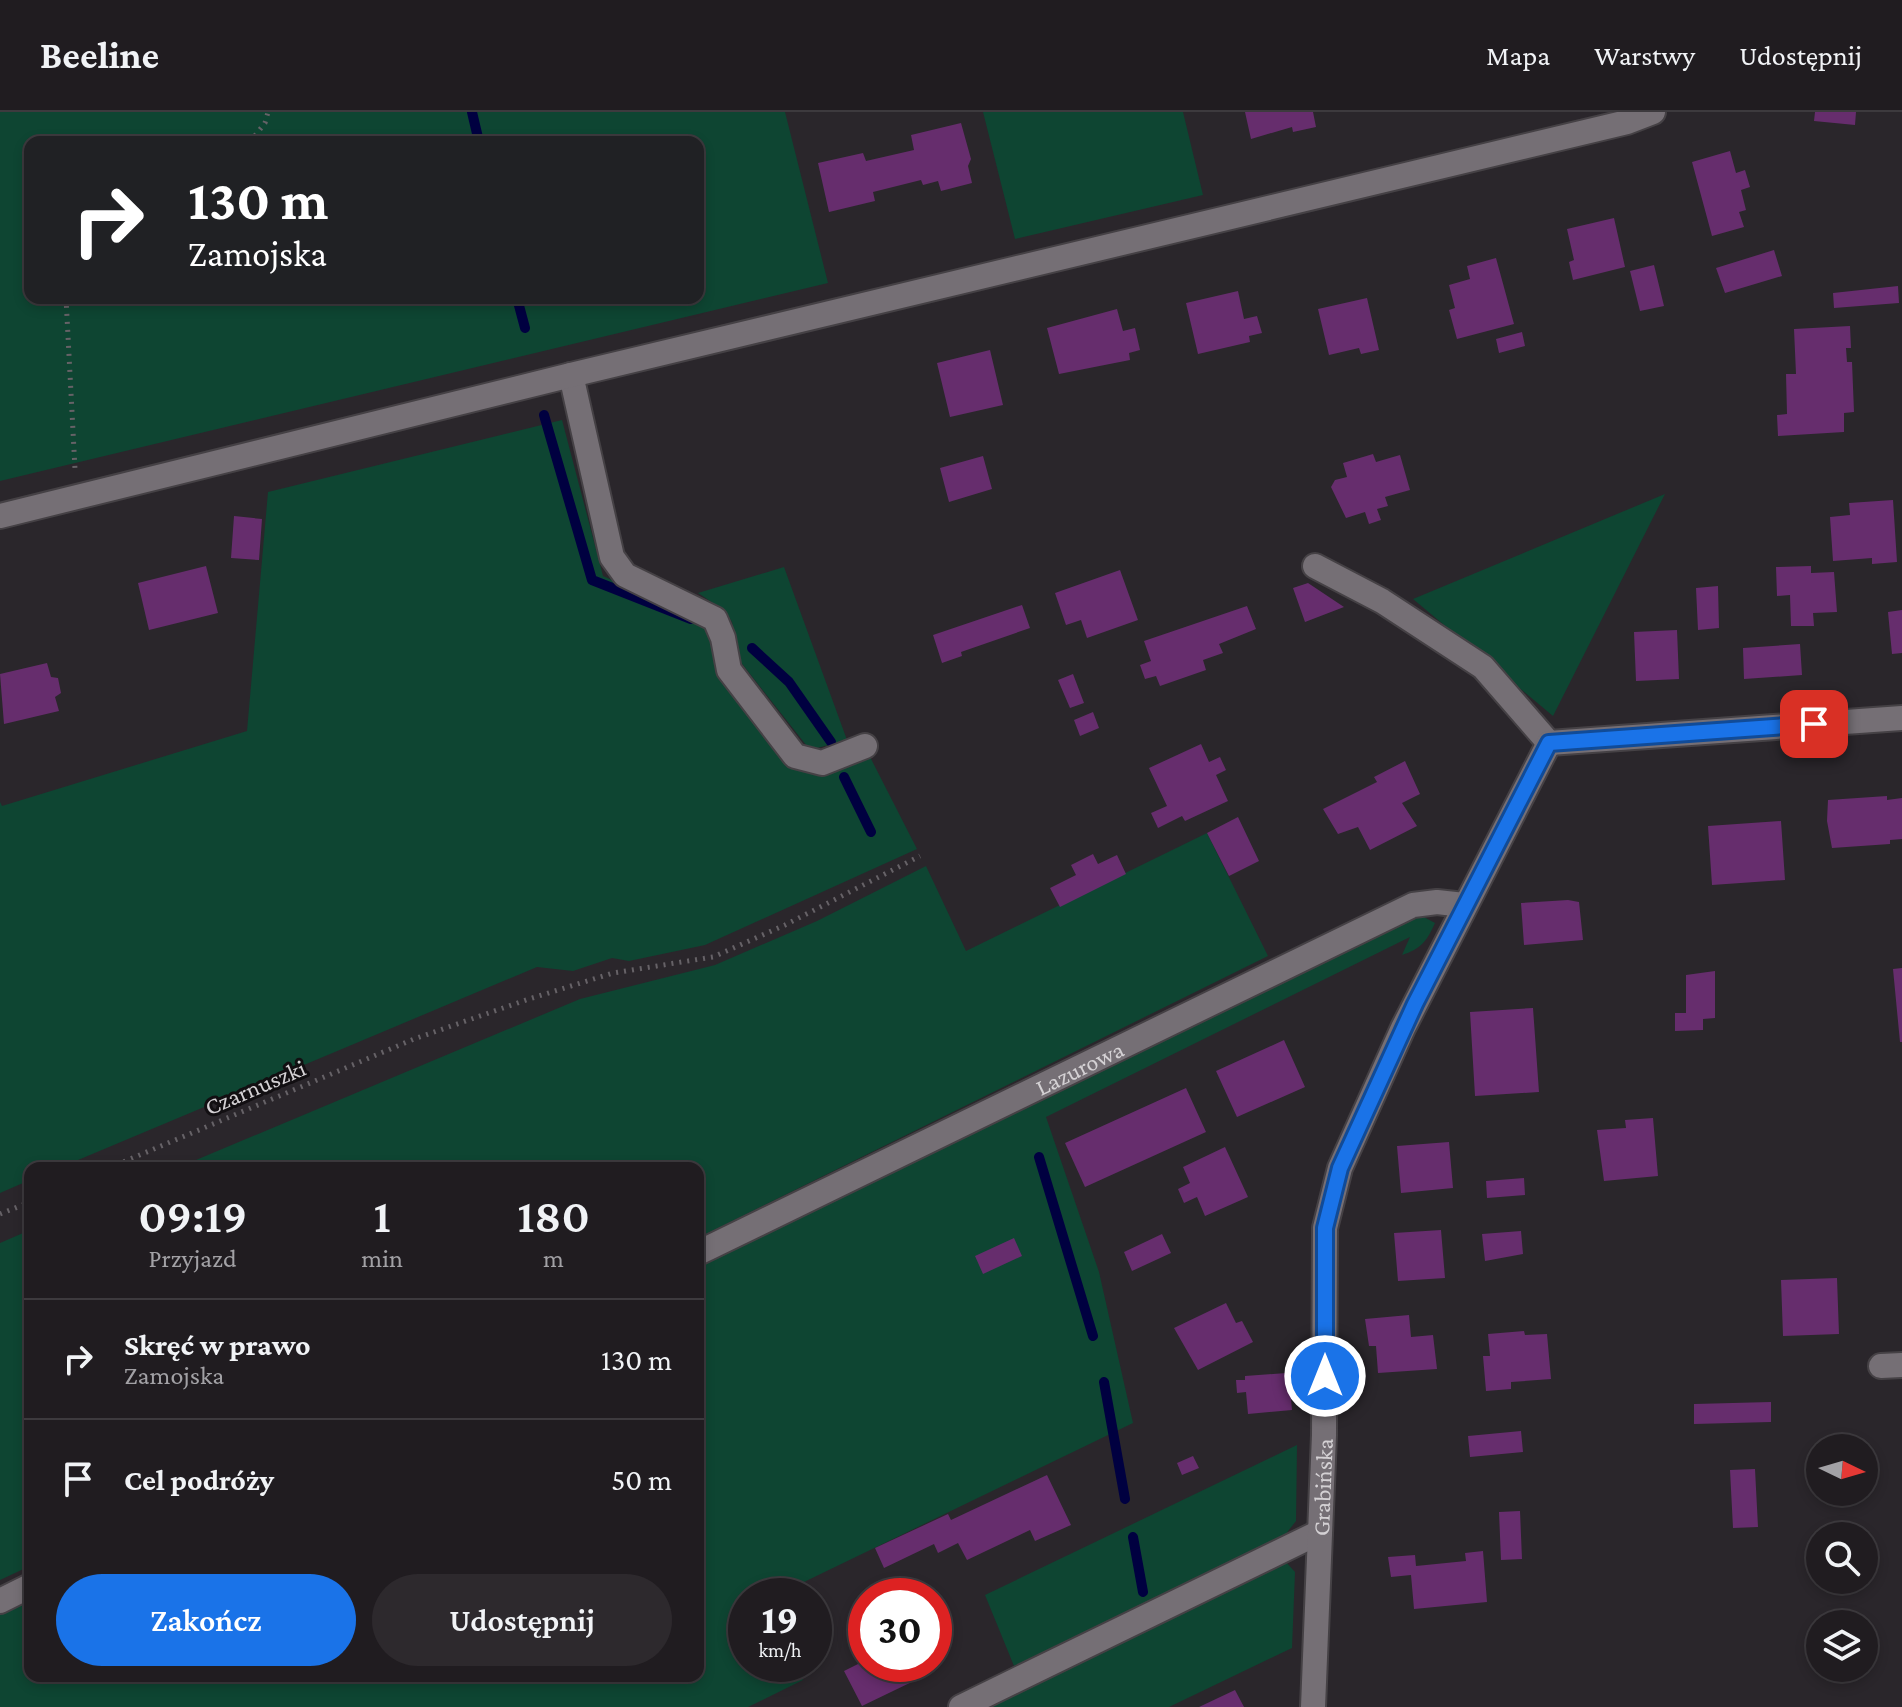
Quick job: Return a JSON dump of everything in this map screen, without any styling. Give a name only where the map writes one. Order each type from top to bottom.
[{"type":"street","points":[[0,516],[571,375],[1627,122],[1653,112]]},
{"type":"street","points":[[571,375],[612,557],[625,575],[715,619],[723,638],[729,670],[795,756],[822,763],[865,746]]},
{"type":"street","points":[[1315,566],[1382,601],[1483,667],[1549,743],[1902,718]]},
{"type":"street","name":"Grabińska","points":[[1313,1707],[1320,1532],[1325,1228],[1340,1168],[1360,1120],[1464,905],[1549,743]]},
{"type":"street","name":"Lazurowa","points":[[704,1250],[1413,905],[1437,902],[1464,905]]},
{"type":"street","points":[[961,1707],[1320,1532]]},
{"type":"street","points":[[0,1601],[24,1589]]},
{"type":"path","points":[[255,136],[265,123],[268,112]]},
{"type":"path","points":[[66,304],[75,470]]},
{"type":"path","name":"Czarnuszki","points":[[123,1162],[414,1039],[613,973],[713,957],[785,925],[920,856]]},
{"type":"path","points":[[0,1214],[24,1204]]},
{"type":"green space","points":[[0,112],[785,112],[828,283],[0,481]]},
{"type":"green space","points":[[983,112],[1183,112],[1203,195],[1015,239]]},
{"type":"green space","points":[[562,420],[603,576],[702,620],[725,676],[794,769],[815,773],[868,753],[917,849],[705,945],[629,961],[612,958],[573,971],[537,967],[73,1162],[24,1162],[24,1183],[0,1193],[0,802],[2,806],[247,731],[268,492]]},
{"type":"green space","points":[[1665,494],[1553,716],[1413,599]]},
{"type":"green space","points":[[784,567],[847,740],[810,750],[739,660],[732,622],[725,611],[698,593]]},
{"type":"green space","points":[[1207,833],[1268,956],[704,1235],[704,1162],[191,1162],[580,999],[715,965],[817,921],[926,866],[966,951]]},
{"type":"green space","points":[[1422,916],[1435,923],[1426,939],[1414,950],[1402,955],[1410,937],[1046,1117],[1099,1272],[1133,1423],[812,1578],[728,1578],[728,1682],[799,1682],[748,1707],[0,1707],[0,1609],[24,1597],[24,1682],[704,1682],[704,1261],[1397,924]]},
{"type":"green space","points":[[24,1233],[24,1569],[0,1580],[0,1243]]},
{"type":"green space","points":[[1297,1445],[1296,1521],[1285,1535],[1014,1666],[985,1595]]},
{"type":"green space","points":[[1285,1561],[1295,1572],[1292,1648],[1169,1707],[983,1707]]},
{"type":"building","points":[[1245,112],[1313,112],[1316,127],[1293,132],[1292,127],[1251,139]]},
{"type":"building","points":[[1815,112],[1856,112],[1855,125],[1814,121]]},
{"type":"building","points":[[961,123],[971,159],[968,166],[972,183],[941,191],[938,181],[923,185],[921,180],[873,192],[875,201],[829,212],[818,163],[863,153],[866,161],[914,150],[911,135]]},
{"type":"building","points":[[1730,151],[1736,173],[1745,170],[1750,187],[1741,190],[1746,210],[1739,212],[1744,227],[1712,236],[1692,162]]},
{"type":"building","points":[[1614,218],[1625,267],[1573,280],[1569,262],[1574,260],[1567,229]]},
{"type":"building","points":[[1774,250],[1782,276],[1725,293],[1716,268]]},
{"type":"building","points":[[1496,258],[1514,324],[1457,339],[1449,310],[1455,308],[1449,285],[1470,279],[1467,266]]},
{"type":"building","points":[[1654,265],[1664,306],[1640,311],[1630,271]]},
{"type":"building","points":[[1898,286],[1899,303],[1834,308],[1833,293]]},
{"type":"building","points":[[1238,291],[1244,319],[1257,316],[1262,333],[1249,336],[1250,342],[1198,354],[1186,303]]},
{"type":"building","points":[[1367,298],[1379,350],[1361,354],[1359,348],[1329,355],[1318,309]]},
{"type":"building","points":[[1117,309],[1123,331],[1135,328],[1140,350],[1129,353],[1130,360],[1059,374],[1047,328]]},
{"type":"building","points":[[1850,326],[1851,348],[1846,348],[1847,362],[1852,362],[1854,412],[1844,413],[1844,432],[1778,436],[1777,415],[1787,414],[1786,374],[1796,374],[1794,329]]},
{"type":"building","points":[[1522,332],[1525,346],[1499,353],[1496,339]]},
{"type":"building","points":[[990,350],[1003,405],[950,417],[937,363]]},
{"type":"building","points":[[1373,454],[1376,462],[1400,455],[1410,490],[1385,497],[1388,506],[1377,509],[1381,520],[1369,524],[1365,512],[1346,518],[1331,487],[1335,480],[1347,477],[1343,463]]},
{"type":"building","points":[[983,456],[992,489],[949,502],[940,468]]},
{"type":"building","points":[[1893,500],[1897,562],[1872,564],[1872,558],[1833,561],[1830,517],[1850,515],[1849,503]]},
{"type":"building","points":[[234,516],[262,519],[259,560],[231,558]]},
{"type":"building","points":[[206,566],[218,613],[149,630],[138,583]]},
{"type":"building","points":[[1811,566],[1811,573],[1834,572],[1837,612],[1813,613],[1814,626],[1791,626],[1790,595],[1777,596],[1776,567]]},
{"type":"building","points":[[1120,570],[1138,620],[1087,638],[1081,620],[1066,625],[1055,593]]},
{"type":"building","points":[[1308,583],[1344,607],[1305,622],[1293,588]]},
{"type":"building","points":[[1718,586],[1719,628],[1698,630],[1696,588]]},
{"type":"building","points":[[1022,605],[1030,628],[961,652],[962,656],[942,663],[933,635]]},
{"type":"building","points":[[1247,606],[1256,629],[1219,644],[1223,653],[1203,660],[1206,670],[1160,686],[1156,676],[1145,679],[1140,665],[1151,661],[1144,641]]},
{"type":"building","points":[[1902,610],[1902,653],[1892,654],[1888,612]]},
{"type":"building","points":[[1677,630],[1679,679],[1636,681],[1634,632]]},
{"type":"building","points":[[1800,644],[1802,675],[1744,679],[1743,648]]},
{"type":"building","points":[[47,663],[51,677],[58,678],[61,693],[55,697],[59,711],[4,724],[0,674]]},
{"type":"building","points":[[1073,674],[1084,703],[1070,708],[1058,680]]},
{"type":"building","points":[[1093,712],[1099,728],[1080,736],[1074,720]]},
{"type":"building","points":[[1201,744],[1209,762],[1220,757],[1226,770],[1216,775],[1228,801],[1185,821],[1182,816],[1158,828],[1151,813],[1167,806],[1149,768]]},
{"type":"building","points":[[1405,761],[1420,794],[1402,803],[1417,826],[1370,850],[1358,827],[1338,834],[1323,809],[1377,782],[1374,777]]},
{"type":"building","points":[[1887,796],[1887,800],[1902,798],[1902,839],[1890,840],[1890,844],[1832,848],[1827,821],[1828,800]]},
{"type":"building","points":[[1238,817],[1259,861],[1229,876],[1207,833]]},
{"type":"building","points":[[1781,821],[1785,880],[1712,885],[1708,826]]},
{"type":"building","points":[[1093,854],[1098,864],[1117,855],[1126,874],[1060,907],[1050,888],[1076,875],[1071,865]]},
{"type":"building","points":[[1579,902],[1583,940],[1524,945],[1521,903]]},
{"type":"building","points":[[1902,968],[1902,1042],[1900,1042],[1893,969]]},
{"type":"building","points":[[1715,971],[1715,1018],[1703,1019],[1703,1030],[1675,1031],[1675,1013],[1686,1013],[1686,975]]},
{"type":"building","points":[[1533,1008],[1539,1092],[1475,1096],[1470,1012]]},
{"type":"building","points":[[1284,1040],[1305,1087],[1237,1117],[1216,1071]]},
{"type":"building","points":[[1186,1088],[1206,1132],[1085,1187],[1065,1143]]},
{"type":"building","points":[[1653,1118],[1658,1176],[1604,1181],[1597,1130],[1626,1128],[1625,1120]]},
{"type":"building","points":[[1449,1142],[1453,1188],[1401,1193],[1397,1146]]},
{"type":"building","points":[[1225,1147],[1248,1197],[1205,1216],[1197,1197],[1184,1203],[1178,1189],[1190,1183],[1183,1167]]},
{"type":"building","points":[[1524,1178],[1525,1195],[1487,1198],[1486,1181]]},
{"type":"building","points":[[1441,1230],[1445,1278],[1398,1281],[1394,1233]]},
{"type":"building","points":[[1521,1231],[1523,1254],[1485,1261],[1482,1234]]},
{"type":"building","points":[[1162,1234],[1171,1253],[1132,1271],[1124,1252]]},
{"type":"building","points":[[1014,1238],[1022,1256],[983,1274],[975,1256]]},
{"type":"building","points":[[1837,1278],[1839,1334],[1783,1336],[1781,1280]]},
{"type":"building","points":[[1226,1303],[1236,1323],[1242,1321],[1253,1342],[1198,1370],[1174,1328]]},
{"type":"building","points":[[1409,1315],[1411,1337],[1433,1335],[1437,1369],[1378,1373],[1376,1346],[1369,1346],[1365,1319]]},
{"type":"building","points":[[1524,1331],[1525,1335],[1547,1334],[1551,1379],[1511,1382],[1511,1389],[1486,1391],[1483,1356],[1490,1356],[1488,1334]]},
{"type":"building","points":[[1299,1372],[1301,1387],[1290,1388],[1292,1410],[1248,1414],[1246,1392],[1237,1393],[1236,1380],[1245,1380],[1245,1376]]},
{"type":"building","points":[[1771,1402],[1771,1422],[1694,1424],[1694,1404]]},
{"type":"building","points":[[1521,1431],[1523,1452],[1470,1457],[1468,1436]]},
{"type":"building","points":[[1193,1456],[1199,1468],[1182,1475],[1177,1463]]},
{"type":"building","points":[[1755,1469],[1758,1527],[1733,1528],[1730,1470]]},
{"type":"building","points":[[1047,1475],[1071,1525],[1035,1541],[1030,1530],[967,1560],[958,1543],[938,1553],[934,1544],[884,1568],[875,1548],[948,1514],[951,1520]]},
{"type":"building","points":[[1520,1511],[1522,1559],[1501,1560],[1499,1512]]},
{"type":"building","points":[[1483,1551],[1487,1602],[1414,1609],[1411,1575],[1391,1577],[1388,1557],[1415,1555],[1416,1566],[1466,1561],[1465,1553]]},
{"type":"building","points":[[850,1682],[912,1682],[862,1706]]},
{"type":"building","points":[[1235,1690],[1244,1707],[1199,1707]]},
{"type":"waterway","points":[[472,112],[478,136]]},
{"type":"waterway","points":[[519,304],[525,328]]},
{"type":"waterway","points":[[544,415],[592,580],[691,619]]},
{"type":"waterway","points":[[752,648],[789,682],[831,742]]},
{"type":"waterway","points":[[844,777],[871,832]]},
{"type":"waterway","points":[[1039,1157],[1093,1336]]},
{"type":"waterway","points":[[1104,1382],[1125,1499]]},
{"type":"waterway","points":[[1133,1537],[1143,1592]]},
{"type":"route","points":[[1325,1376],[1325,1228],[1340,1168],[1415,1004],[1549,743],[1814,724]]}]
